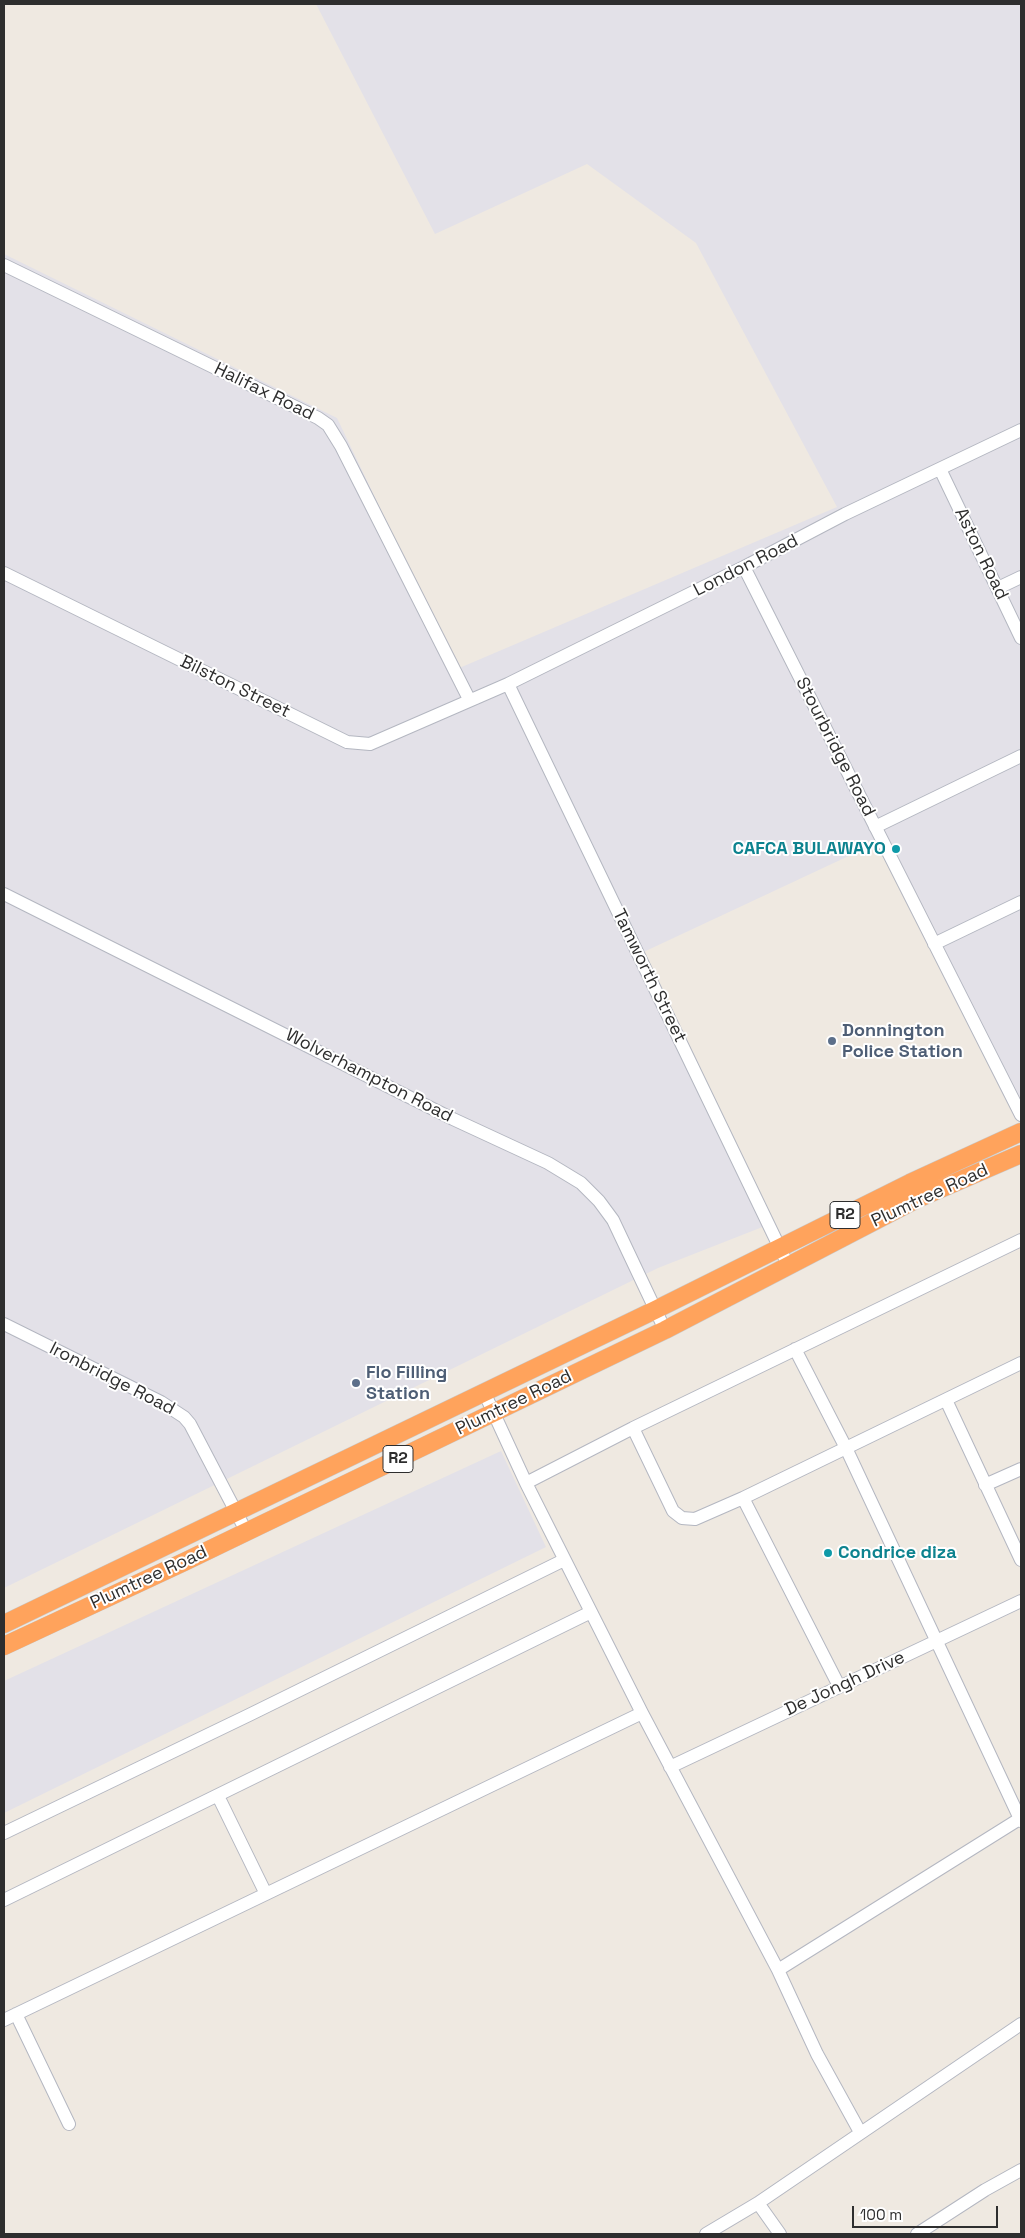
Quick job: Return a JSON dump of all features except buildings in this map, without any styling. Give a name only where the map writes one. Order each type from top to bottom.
[{"type":"highway","name":"Plumtree Road","points":[[4,1624],[236,1510],[655,1310],[780,1246],[1021,1132]]},
{"type":"highway","name":"Plumtree Road","points":[[4,1646],[184,1562],[665,1330],[917,1199],[1021,1154]]},
{"type":"street","name":"Halifax Road","points":[[4,265],[318,418],[328,425],[341,446],[469,699]]},
{"type":"street","name":"London Road","points":[[469,699],[508,684],[744,567],[846,514],[1021,430]]},
{"type":"street","name":"Aston Road","points":[[940,470],[1021,638]]},
{"type":"street","name":"Stourbridge Road","points":[[744,567],[1021,1115]]},
{"type":"street","name":"Bilston Street","points":[[4,572],[347,742],[357,745],[370,744],[469,699]]},
{"type":"street","points":[[998,588],[1021,577]]},
{"type":"street","name":"Tamworth Street","points":[[508,684],[789,1267]]},
{"type":"street","points":[[875,827],[1021,756]]},
{"type":"street","name":"Wolverhampton Road","points":[[4,894],[453,1119],[540,1158],[573,1178],[599,1201],[613,1220],[665,1330]]},
{"type":"street","points":[[934,944],[1021,902]]},
{"type":"street","points":[[526,1483],[633,1428],[1021,1240]]},
{"type":"street","name":"Ironbridge Road","points":[[4,1324],[176,1411],[190,1424],[246,1531]]},
{"type":"street","points":[[778,1970],[1021,1819],[846,1448],[795,1349]]},
{"type":"street","points":[[633,1428],[677,1515],[687,1519],[695,1519],[743,1498],[1021,1363]]},
{"type":"street","points":[[484,1392],[526,1483],[642,1714],[778,1970],[818,2054],[860,2132]]},
{"type":"street","points":[[946,1400],[1021,1560]]},
{"type":"street","points":[[985,1485],[1021,1469]]},
{"type":"street","points":[[743,1498],[839,1686]]},
{"type":"street","points":[[4,1832],[249,1715],[564,1560]]},
{"type":"street","name":"De Jongh Drive","points":[[670,1767],[1021,1601]]},
{"type":"street","points":[[4,1900],[591,1612]]},
{"type":"street","points":[[4,2020],[642,1714]]},
{"type":"street","points":[[218,1796],[266,1894]]},
{"type":"street","points":[[16,2014],[69,2124]]},
{"type":"street","points":[[706,2234],[758,2203],[1021,2024]]},
{"type":"street","points":[[917,2234],[985,2190],[1021,2170]]},
{"type":"street","points":[[758,2203],[780,2234]]},
{"type":"shaded area","points":[[316,4],[1021,4],[1021,1104],[885,839],[635,956],[765,1226],[658,1268],[4,1588],[4,254],[337,418],[457,669],[837,507],[696,243],[587,164],[435,234]]},
{"type":"shaded area","points":[[501,1451],[546,1547],[4,1813],[4,1681]]},
{"type":"place","name":"CAFCA BULAWAYO","points":[[896,849]]},
{"type":"place","name":"Donnington Police Station","points":[[832,1041]]},
{"type":"place","name":"Flo Filling Station","points":[[356,1383]]},
{"type":"place","name":"Condrice diza","points":[[828,1553]]}]
